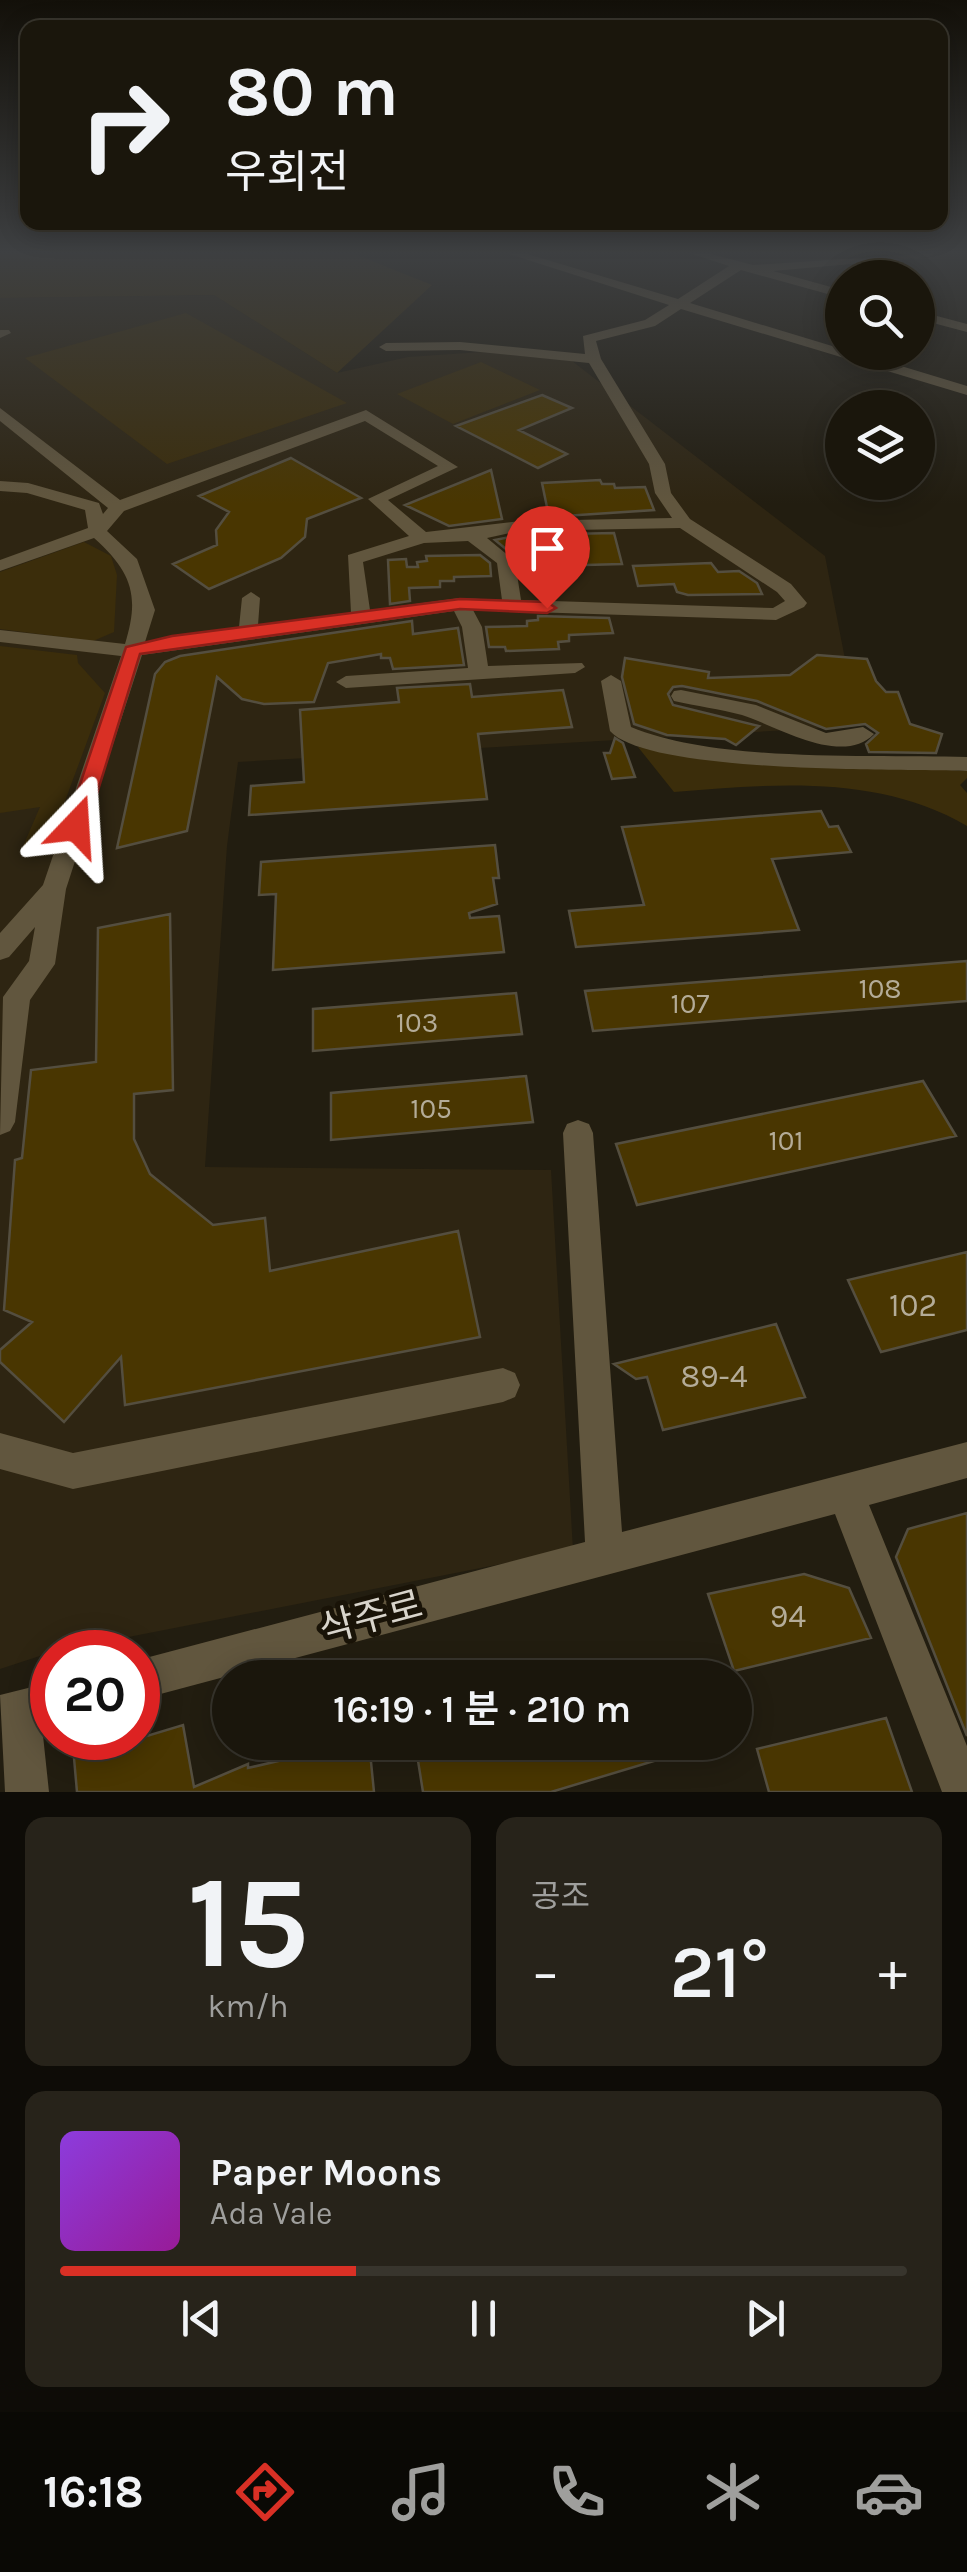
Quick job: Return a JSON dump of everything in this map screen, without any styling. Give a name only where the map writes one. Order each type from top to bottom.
[{"type":"street","points":[[0,636],[132,650],[460,604],[776,614],[797,603],[784,588],[684,523],[664,493],[657,464],[594,359],[588,338],[594,337]]},
{"type":"street","points":[[796,337],[825,345]]},
{"type":"street","points":[[386,347],[460,346],[594,359]]},
{"type":"street","points":[[906,370],[967,391]]},
{"type":"street","points":[[0,413],[118,506]]},
{"type":"street","points":[[0,566],[98,531],[118,506],[366,415],[450,467],[376,499],[422,538]]},
{"type":"street","points":[[0,486],[28,488],[93,507],[98,531],[128,560],[145,610],[99,762],[54,889],[42,964],[17,996],[0,1122]]},
{"type":"street","points":[[361,617],[354,559],[422,538],[472,536],[520,526],[684,523]]},
{"type":"street","points":[[472,536],[506,561],[512,606]]},
{"type":"street","points":[[248,632],[252,598]]},
{"type":"street","points":[[460,604],[472,626],[480,673]]},
{"type":"street","points":[[346,682],[575,667]]},
{"type":"street","points":[[611,681],[620,731],[652,744],[719,752],[824,750],[967,764]]},
{"type":"street","points":[[680,696],[748,710],[824,750]]},
{"type":"street","points":[[719,752],[714,717],[726,707]]},
{"type":"street","points":[[824,750],[863,734]]},
{"type":"street","points":[[0,950],[54,889]]},
{"type":"street","points":[[578,1133],[604,1555]]},
{"type":"street","points":[[0,1451],[73,1471],[503,1385]]},
{"type":"street","name":"삭주로","points":[[160,1674],[967,1460]]},
{"type":"street","points":[[845,1492],[964,1792]]},
{"type":"street","points":[[24,1710],[27,1792]]},
{"type":"shaded area","points":[[0,337],[280,337],[337,373],[408,357],[482,352],[572,361],[825,556],[858,726],[238,762],[227,846],[205,1167],[551,1170],[573,1550],[160,1631],[30,1630],[30,1659],[0,1669]]},
{"type":"shaded area","points":[[101,337],[228,337],[347,403],[167,464],[25,358]]},
{"type":"shaded area","points":[[280,337],[376,337],[337,373]]},
{"type":"shaded area","points":[[481,362],[540,390],[453,424],[397,394]]},
{"type":"shaded area","points":[[84,542],[111,556],[117,575],[114,632],[93,641],[0,629],[0,572]]},
{"type":"shaded area","points":[[0,646],[77,655],[78,663],[105,693],[48,847],[21,851],[40,807],[0,813]]},
{"type":"shaded area","points":[[638,747],[793,763],[967,771],[967,778],[960,785],[967,793],[967,826],[933,809],[861,790],[787,786],[674,792]]},
{"type":"building","points":[[542,395],[572,408],[519,430],[567,454],[538,468],[456,426]]},
{"type":"building","points":[[291,458],[361,498],[307,519],[305,537],[281,558],[209,589],[173,564],[217,545],[216,530],[229,512],[199,496]]},
{"type":"building","points":[[491,470],[502,519],[449,526],[405,505]]},
{"type":"building","points":[[600,480],[602,484],[614,484],[615,488],[645,487],[654,510],[549,517],[542,483]]},
{"type":"building","points":[[614,533],[622,564],[548,566],[546,560],[536,560],[534,553],[512,554],[495,540],[520,535]]},
{"type":"building","points":[[480,555],[490,563],[491,576],[454,577],[454,581],[440,581],[440,587],[409,588],[410,601],[390,604],[388,560],[406,559],[407,567],[418,567],[417,562],[427,561],[426,556]]},
{"type":"building","points":[[711,563],[718,572],[739,571],[757,583],[762,594],[688,595],[677,592],[674,584],[638,586],[633,566]]},
{"type":"building","points":[[538,616],[609,618],[613,633],[569,635],[569,641],[558,642],[559,649],[506,651],[505,647],[489,647],[486,627],[527,626],[527,621],[538,620]]},
{"type":"building","points":[[412,621],[413,634],[458,628],[464,665],[393,669],[390,658],[381,658],[381,654],[328,663],[314,702],[264,704],[242,699],[217,677],[187,831],[117,848],[155,674],[165,662],[180,656]]},
{"type":"building","points":[[817,655],[867,659],[876,681],[886,692],[898,692],[910,724],[942,734],[936,753],[869,752],[866,744],[878,733],[865,724],[826,729],[757,701],[682,686],[673,687],[668,694],[673,705],[759,726],[736,745],[725,739],[667,735],[634,724],[622,677],[625,658],[709,672],[708,678],[790,675]]},
{"type":"building","points":[[470,684],[472,697],[563,690],[572,727],[478,734],[487,799],[249,815],[251,786],[304,782],[300,710],[399,702],[397,688]]},
{"type":"building","points":[[615,738],[623,743],[635,777],[612,779],[604,753],[610,753]]},
{"type":"building","points":[[821,811],[829,827],[838,826],[851,852],[772,859],[799,930],[576,947],[569,911],[644,905],[622,827]]},
{"type":"building","points":[[495,845],[499,878],[493,878],[497,904],[469,913],[470,918],[499,916],[504,952],[273,970],[276,894],[259,895],[261,862]]},
{"type":"building","points":[[170,914],[173,1090],[134,1094],[134,1139],[150,1174],[213,1225],[265,1218],[270,1271],[458,1231],[480,1337],[125,1405],[121,1357],[64,1422],[0,1362],[0,1350],[32,1322],[4,1310],[15,1160],[22,1158],[31,1070],[96,1062],[98,928]]},
{"type":"building","points":[[967,961],[967,1001],[593,1031],[585,991]]},
{"type":"building","points":[[516,993],[522,1034],[313,1051],[313,1009]]},
{"type":"building","points":[[526,1076],[533,1122],[331,1140],[331,1093]]},
{"type":"building","points":[[923,1081],[956,1136],[637,1205],[616,1144]]},
{"type":"building","points":[[967,1252],[967,1330],[881,1352],[848,1280]]},
{"type":"building","points":[[776,1324],[805,1397],[663,1430],[647,1377],[636,1379],[614,1364]]},
{"type":"building","points":[[967,1513],[967,1736],[896,1557],[908,1529]]},
{"type":"building","points":[[804,1574],[849,1588],[871,1638],[752,1667],[752,1660],[730,1660],[708,1594]]},
{"type":"building","points":[[886,1718],[912,1792],[769,1792],[757,1749]]},
{"type":"building","points":[[183,1725],[194,1787],[248,1764],[248,1768],[282,1760],[371,1760],[374,1792],[77,1792],[74,1760],[160,1760],[160,1732]]},
{"type":"building","points":[[418,1760],[657,1760],[551,1792],[423,1792]]},
{"type":"route","points":[[76,826],[132,650],[460,604],[547,608]]}]
